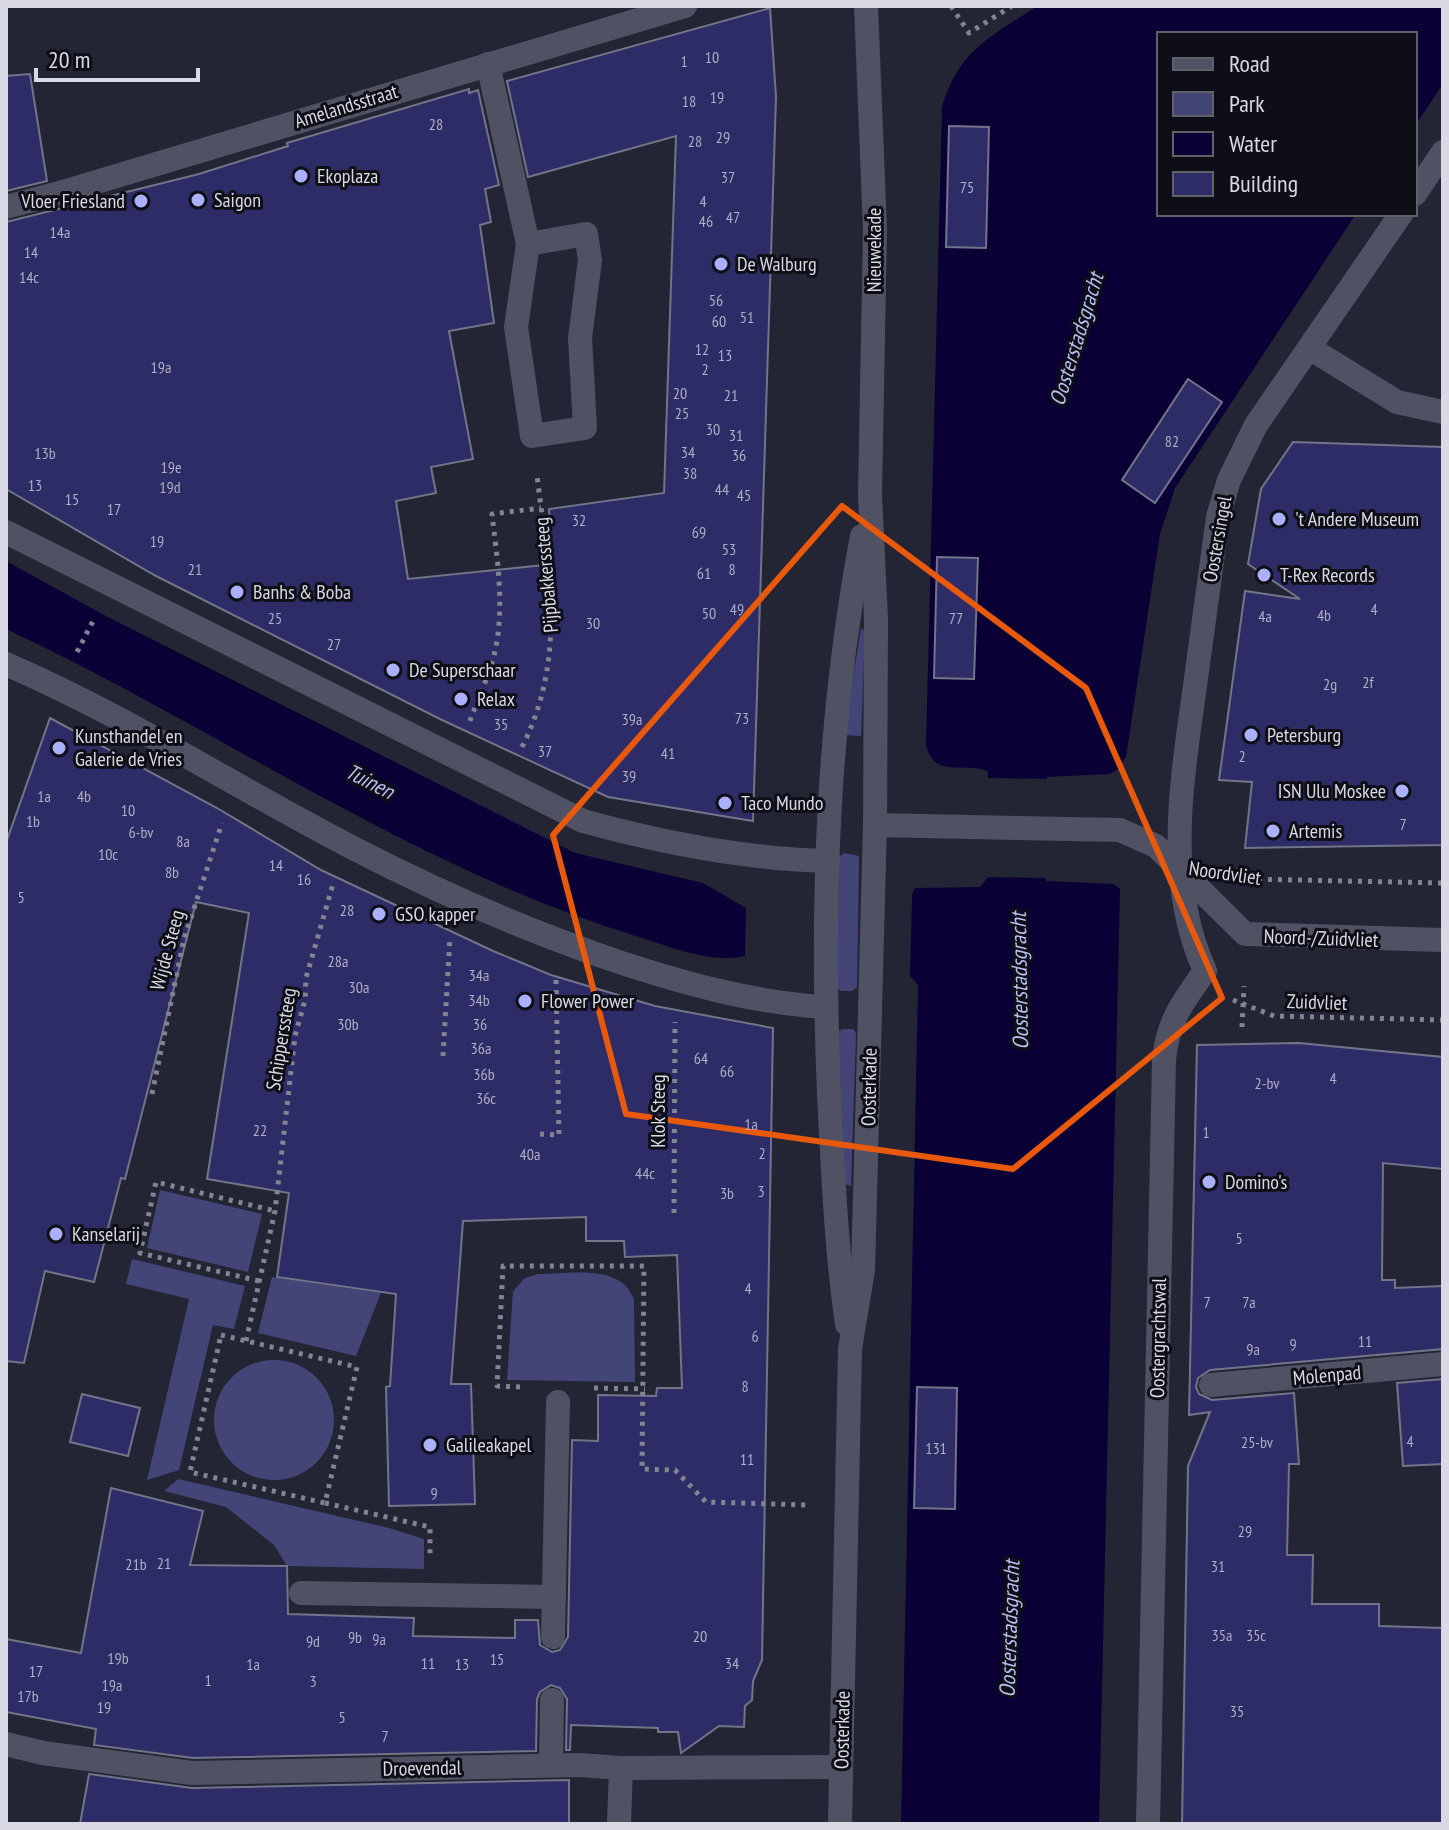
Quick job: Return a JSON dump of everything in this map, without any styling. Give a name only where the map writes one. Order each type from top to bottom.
[{"type":"street","name":"Amelandsstraat","points":[[6,207],[685,6]]},
{"type":"street","name":"Nieuwekade","points":[[866,6],[875,229],[870,495],[876,619],[875,825]]},
{"type":"street","points":[[488,64],[528,244],[516,327],[532,436],[585,428],[580,338],[590,260],[586,234],[528,244]]},
{"type":"street","points":[[1417,191],[1443,152]]},
{"type":"street","name":"Oostersingel","points":[[1179,867],[1180,797],[1218,517],[1229,480],[1256,425],[1400,216]]},
{"type":"street","points":[[1311,349],[1397,402],[1443,412]]},
{"type":"street","name":"Nieuwekade","points":[[829,825],[836,700],[870,495]]},
{"type":"street","points":[[6,532],[583,821],[646,838],[760,858],[828,861]]},
{"type":"street","points":[[6,664],[58,687],[443,894],[541,937],[681,981],[779,1003],[825,1007]]},
{"type":"street","name":"Oosterkade","points":[[829,825],[825,1007],[839,1269],[850,1349]]},
{"type":"street","name":"Noordvliet","points":[[875,825],[1120,830],[1139,835],[1179,867]]},
{"type":"street","name":"Oosterkade","points":[[840,1824],[850,1349],[863,1270],[875,825]]},
{"type":"street","points":[[1179,867],[1188,924],[1205,971]]},
{"type":"street","name":"Noord-/Zuidvliet","points":[[1179,867],[1245,934],[1443,940]]},
{"type":"street","name":"Oostergrachtswal","points":[[1148,1824],[1164,1060],[1166,1036],[1174,1014],[1205,971]]},
{"type":"street","name":"Molenpad","points":[[1211,1385],[1443,1364]]},
{"type":"street","points":[[553,1637],[558,1402]]},
{"type":"street","points":[[301,1593],[554,1597]]},
{"type":"street","points":[[551,1765],[552,1700]]},
{"type":"street","name":"Droevendal","points":[[6,1744],[43,1753],[192,1773],[551,1765],[621,1768],[841,1767]]},
{"type":"street","points":[[619,1824],[621,1768]]},
{"type":"path","points":[[951,6],[969,33],[1012,6]]},
{"type":"path","name":"Pijpbakkerssteeg","points":[[517,756],[551,663],[553,609],[532,436]]},
{"type":"path","points":[[466,731],[495,652],[498,630],[499,570],[492,514],[541,508]]},
{"type":"path","points":[[72,662],[97,611]]},
{"type":"path","name":"Wijde Steeg","points":[[152,1094],[184,939],[224,817]]},
{"type":"path","name":"Noordvliet","points":[[1179,867],[1248,879],[1443,883]]},
{"type":"path","name":"Schipperssteeg","points":[[246,1341],[275,1211],[295,1036],[305,1000],[306,978],[335,876]]},
{"type":"path","points":[[443,1056],[451,933]]},
{"type":"path","name":"Zuidvliet","points":[[1205,971],[1220,991],[1243,1006],[1274,1016],[1443,1020]]},
{"type":"path","points":[[540,1134],[559,1135],[556,977]]},
{"type":"path","name":"Klok Steeg","points":[[674,1213],[675,1010]]},
{"type":"path","points":[[259,1281],[140,1253],[156,1182],[275,1211]]},
{"type":"path","points":[[528,1387],[497,1386],[503,1266],[644,1266],[642,1469],[675,1470],[706,1502],[847,1506]]},
{"type":"path","points":[[325,1503],[357,1367],[221,1335],[190,1472],[325,1503],[430,1527],[430,1595]]},
{"type":"path","points":[[587,1388],[645,1389]]},
{"type":"highlighted area","points":[[842,506],[1086,688],[1222,998],[1013,1169],[626,1114],[553,835]]},
{"type":"green space","points":[[861,628],[865,631],[861,736],[844,735]]},
{"type":"green space","points":[[844,853],[859,856],[857,987],[852,991],[840,991],[837,987],[839,857]]},
{"type":"green space","points":[[853,1029],[856,1033],[851,1186],[845,1184],[838,1032]]},
{"type":"green space","points":[[160,1190],[262,1214],[248,1272],[147,1248]]},
{"type":"green space","points":[[132,1259],[245,1286],[234,1329],[213,1325],[179,1470],[147,1480],[189,1299],[126,1284]]},
{"type":"green space","points":[[594,1273],[618,1280],[628,1288],[634,1300],[635,1382],[507,1380],[513,1291],[525,1278],[538,1274]]},
{"type":"green space","points":[[272,1277],[381,1293],[356,1356],[258,1333]]},
{"type":"green space","points":[[274,1360],[297,1365],[316,1378],[329,1397],[334,1420],[329,1443],[316,1462],[297,1475],[274,1480],[251,1475],[232,1462],[219,1443],[214,1420],[219,1397],[232,1378],[251,1365]]},
{"type":"green space","points":[[178,1479],[424,1539],[424,1569],[287,1566],[274,1545],[226,1507],[164,1491]]},
{"type":"water","name":"Oosterstadsgracht","points":[[1038,6],[1443,6],[1443,84],[1417,123],[1417,32],[1157,32],[1157,216],[1355,216],[1175,488],[1160,534],[1126,757],[1117,770],[1109,774],[1047,777],[1046,881],[1114,884],[1120,889],[1099,1824],[901,1824],[918,985],[910,976],[912,894],[915,888],[980,887],[988,877],[988,771],[943,766],[930,756],[926,745],[942,107],[957,72],[991,36]]},
{"type":"water","name":"Tuinen","points":[[6,561],[106,616],[575,853],[703,883],[746,908],[745,956],[718,958],[678,950],[556,908],[475,874],[396,836],[85,668],[6,629]]},
{"type":"pier","points":[[985,778],[1051,779],[1051,878],[984,877]]},
{"type":"building","points":[[770,8],[776,97],[753,821],[608,797],[442,720],[156,576],[6,489],[6,222],[199,174],[288,146],[287,143],[469,89],[469,93],[478,90],[499,185],[485,189],[491,222],[480,225],[494,323],[449,331],[473,459],[431,467],[436,493],[396,501],[408,579],[553,564],[549,509],[664,493],[676,136],[528,177],[507,81]]},
{"type":"building","points":[[30,74],[47,181],[6,191],[6,76]]},
{"type":"building","points":[[949,126],[989,127],[986,248],[946,247]]},
{"type":"building","points":[[1188,379],[1222,402],[1155,503],[1122,480]]},
{"type":"building","points":[[1293,442],[1443,447],[1443,845],[1245,848],[1252,782],[1219,780],[1245,591],[1300,599],[1248,564],[1261,489]]},
{"type":"building","points":[[937,557],[978,558],[974,679],[934,678]]},
{"type":"building","points":[[50,718],[217,808],[321,870],[493,951],[551,975],[655,1006],[773,1028],[762,1660],[753,1681],[752,1700],[745,1706],[744,1727],[719,1726],[681,1753],[678,1732],[658,1732],[658,1728],[571,1725],[570,1750],[566,1750],[567,1699],[560,1688],[551,1685],[540,1692],[537,1699],[536,1751],[193,1758],[94,1745],[96,1729],[6,1712],[6,1639],[81,1653],[111,1488],[203,1511],[190,1565],[287,1566],[288,1614],[414,1618],[413,1636],[515,1638],[515,1620],[538,1620],[540,1645],[552,1652],[560,1650],[568,1637],[572,1440],[598,1441],[598,1395],[656,1396],[657,1388],[682,1388],[677,1255],[625,1257],[624,1241],[586,1241],[586,1217],[463,1221],[451,1384],[471,1384],[475,1504],[389,1506],[386,1387],[390,1386],[396,1294],[277,1277],[289,1193],[207,1179],[249,913],[196,902],[125,1179],[121,1178],[94,1282],[45,1271],[24,1363],[6,1361],[6,843]]},
{"type":"building","points":[[1299,1043],[1443,1057],[1443,1169],[1383,1163],[1382,1280],[1395,1280],[1395,1288],[1443,1286],[1443,1349],[1210,1370],[1198,1378],[1196,1387],[1199,1394],[1212,1400],[1294,1393],[1299,1464],[1289,1464],[1287,1555],[1313,1555],[1312,1604],[1379,1604],[1379,1626],[1443,1628],[1443,1824],[1182,1824],[1188,1466],[1210,1412],[1189,1415],[1197,1045]]},
{"type":"building","points":[[1443,1379],[1443,1464],[1403,1466],[1397,1383]]},
{"type":"building","points":[[917,1387],[957,1388],[955,1509],[914,1508]]},
{"type":"building","points":[[82,1394],[140,1408],[128,1456],[70,1442]]},
{"type":"building","points":[[89,1774],[192,1788],[569,1780],[569,1824],[80,1824]]},
{"type":"place","name":"Ekoplaza","points":[[301,176]]},
{"type":"place","name":"Saigon","points":[[198,200]]},
{"type":"place","name":"Vloer Friesland","points":[[141,201]]},
{"type":"place","name":"De Walburg","points":[[721,264]]},
{"type":"place","name":"'t Andere Museum","points":[[1279,519]]},
{"type":"place","name":"T-Rex Records","points":[[1264,575]]},
{"type":"place","name":"Banhs & Boba","points":[[237,592]]},
{"type":"place","name":"De Superschaar","points":[[393,670]]},
{"type":"place","name":"Relax","points":[[461,699]]},
{"type":"place","name":"Petersburg","points":[[1251,735]]},
{"type":"place","name":"Kunsthandel en Galerie de Vries","points":[[59,748]]},
{"type":"place","name":"ISN Ulu Moskee","points":[[1402,791]]},
{"type":"place","name":"Taco Mundo","points":[[725,803]]},
{"type":"place","name":"Artemis","points":[[1273,831]]},
{"type":"place","name":"GSO kapper","points":[[379,914]]},
{"type":"place","name":"Flower Power","points":[[525,1001]]},
{"type":"place","name":"Domino's","points":[[1209,1182]]},
{"type":"place","name":"Kanselarij","points":[[56,1234]]},
{"type":"place","name":"Galileakapel","points":[[430,1445]]}]
